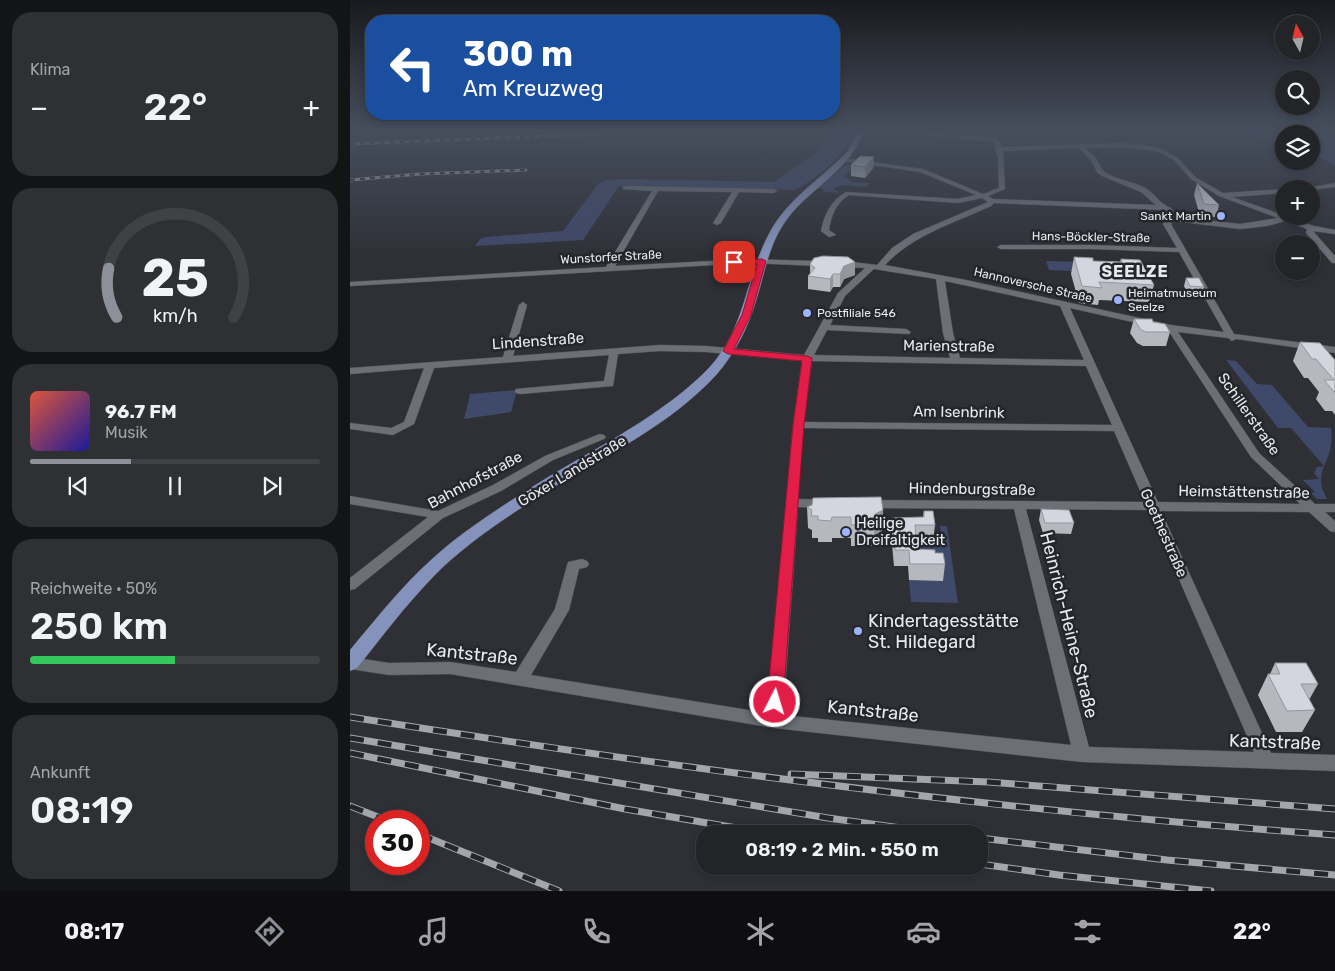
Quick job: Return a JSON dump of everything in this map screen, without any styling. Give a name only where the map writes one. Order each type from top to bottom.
[{"type":"main road","name":"Göxer Landstraße","points":[[350,663],[428,573],[452,552],[513,506],[630,437],[666,412],[708,376],[728,351],[746,315],[770,238],[784,216],[806,192],[828,173]]},
{"type":"street","points":[[927,173],[983,196],[992,202],[1161,206],[1169,209],[1174,219]]},
{"type":"street","points":[[832,235],[825,232],[827,218],[831,210],[848,193],[958,201],[983,196],[1002,189],[1002,173]]},
{"type":"street","points":[[1102,173],[1104,175],[1146,191],[1156,198],[1161,206]]},
{"type":"street","points":[[1188,173],[1193,178],[1221,195],[1275,216]]},
{"type":"street","points":[[1320,187],[1335,185]]},
{"type":"street","points":[[624,188],[774,191]]},
{"type":"street","points":[[609,269],[656,189]]},
{"type":"street","points":[[717,223],[737,190]]},
{"type":"street","points":[[1221,195],[1275,192]]},
{"type":"street","points":[[774,721],[798,425],[807,358],[841,295],[895,250],[916,236],[989,205],[992,202]]},
{"type":"street","points":[[1232,338],[1167,224],[1168,221],[1174,219],[1247,227],[1275,221]]},
{"type":"street","points":[[1302,225],[1335,232]]},
{"type":"street","points":[[1312,228],[1309,232],[1335,261]]},
{"type":"street","name":"Hans-Böckler-Straße","points":[[1001,247],[1182,250]]},
{"type":"street","name":"Wunstorfer Straße","points":[[350,284],[762,261],[876,266]]},
{"type":"street","name":"Hannoversche Straße","points":[[876,266],[940,277],[1171,328],[1232,338],[1335,350]]},
{"type":"street","points":[[940,277],[948,333],[956,361]]},
{"type":"street","name":"Goethestraße","points":[[1064,305],[1266,761]]},
{"type":"street","points":[[507,358],[523,306]]},
{"type":"street","points":[[823,327],[906,332]]},
{"type":"street","name":"Schillerstraße","points":[[1171,328],[1255,455],[1335,528]]},
{"type":"street","name":"Lindenstraße","points":[[350,371],[614,350],[681,348],[728,351]]},
{"type":"street","points":[[520,391],[609,384],[614,350]]},
{"type":"street","name":"Marienstraße","points":[[728,351],[807,358],[1090,363]]},
{"type":"street","points":[[350,426],[394,432],[409,424],[430,365]]},
{"type":"street","name":"Am Isenbrink","points":[[798,425],[1119,428]]},
{"type":"street","name":"Bahnhofstraße","points":[[350,585],[439,515],[497,488],[549,458],[600,437]]},
{"type":"street","points":[[350,500],[439,515]]},
{"type":"street","points":[[792,503],[840,504]]},
{"type":"street","name":"Hindenburgstraße","points":[[858,504],[1152,507]]},
{"type":"street","name":"Heinrich-Heine-Straße","points":[[1019,506],[1082,754]]},
{"type":"street","name":"Heimstättenstraße","points":[[1152,507],[1335,508]]},
{"type":"street","points":[[520,679],[562,610],[573,565],[582,564]]},
{"type":"street","name":"Kantstraße","points":[[350,663],[389,669],[435,667],[520,679],[774,721],[1082,754],[1335,764]]},
{"type":"shaded area","points":[[788,173],[821,173],[795,190],[619,186],[583,240],[475,246],[480,239],[485,237],[563,231],[598,184],[607,180],[774,182]]},
{"type":"shaded area","points":[[836,173],[848,173],[844,177],[853,182],[869,183],[866,187],[842,185],[833,189],[838,191],[838,193],[822,191],[824,189],[818,188]]},
{"type":"shaded area","points":[[1046,261],[1083,262],[1145,275],[1049,270]]},
{"type":"shaded area","points":[[1226,360],[1236,361],[1257,384],[1272,385],[1308,427],[1331,428],[1331,447],[1321,480],[1322,489],[1327,499],[1317,499],[1311,493],[1315,492],[1303,480],[1319,479],[1314,473],[1317,467],[1324,466],[1291,428],[1278,428]]},
{"type":"shaded area","points":[[517,390],[511,412],[464,419],[470,394]]},
{"type":"shaded area","points":[[940,526],[947,526],[958,603],[911,602],[909,580],[943,580],[915,565],[913,541],[933,541],[933,537],[942,537]]},
{"type":"building","points":[[1197,183],[1219,205],[1204,204]]},
{"type":"building","points":[[823,256],[848,257],[855,262],[844,266],[840,274],[833,274],[830,279],[808,276],[815,268],[810,264],[814,258]]},
{"type":"building","points":[[1074,257],[1093,258],[1093,261],[1122,262],[1121,259],[1140,260],[1154,285],[1099,282],[1102,288],[1082,286]]},
{"type":"building","points":[[1186,278],[1199,278],[1204,287],[1190,286]]},
{"type":"building","points":[[1134,319],[1152,319],[1153,322],[1165,324],[1170,332],[1146,332],[1141,330]]},
{"type":"building","points":[[1300,342],[1320,343],[1335,360],[1335,392],[1324,380],[1334,380],[1316,359],[1312,359]]},
{"type":"building","points":[[881,497],[883,510],[875,514],[873,524],[851,525],[851,517],[832,517],[831,521],[818,520],[818,516],[811,516],[812,510],[807,507],[812,505],[813,498]]},
{"type":"building","points":[[1041,509],[1069,510],[1074,523],[1045,523]]},
{"type":"building","points":[[924,511],[933,511],[935,525],[915,525],[917,549],[935,550],[935,553],[943,553],[945,564],[910,564],[909,550],[895,550],[892,518],[924,517]]},
{"type":"building","points":[[1275,663],[1306,663],[1318,684],[1301,684],[1315,710],[1287,711],[1268,674],[1280,674]]},
{"type":"railway","points":[[350,180],[458,173]]},
{"type":"railway","points":[[350,717],[719,771],[964,801],[1088,814],[1335,835]]},
{"type":"railway","points":[[350,738],[879,825]]},
{"type":"railway","points":[[350,753],[625,809],[719,825]]},
{"type":"railway","points":[[791,774],[988,782],[1335,809]]},
{"type":"railway","points":[[350,806],[365,812]]},
{"type":"railway","points":[[430,838],[559,891]]},
{"type":"railway","points":[[988,839],[1167,860],[1335,875]]},
{"type":"railway","points":[[988,865],[1059,875],[1211,891]]},
{"type":"place","name":"Sankt Martin","points":[[1221,216]]},
{"type":"place","name":"Heimatmuseum Seelze","points":[[1118,300]]},
{"type":"place","name":"Postfiliale 546","points":[[807,313]]},
{"type":"place","name":"Heilige Dreifaltigkeit","points":[[846,532]]},
{"type":"place","name":"Kindertagesstätte St. Hildegard","points":[[858,631]]},
{"type":"district","name":"SEELZE","points":[[1135,271]]},
{"type":"route","points":[[734,262],[762,261],[746,315],[728,351],[807,358],[798,425],[775,702]]}]
